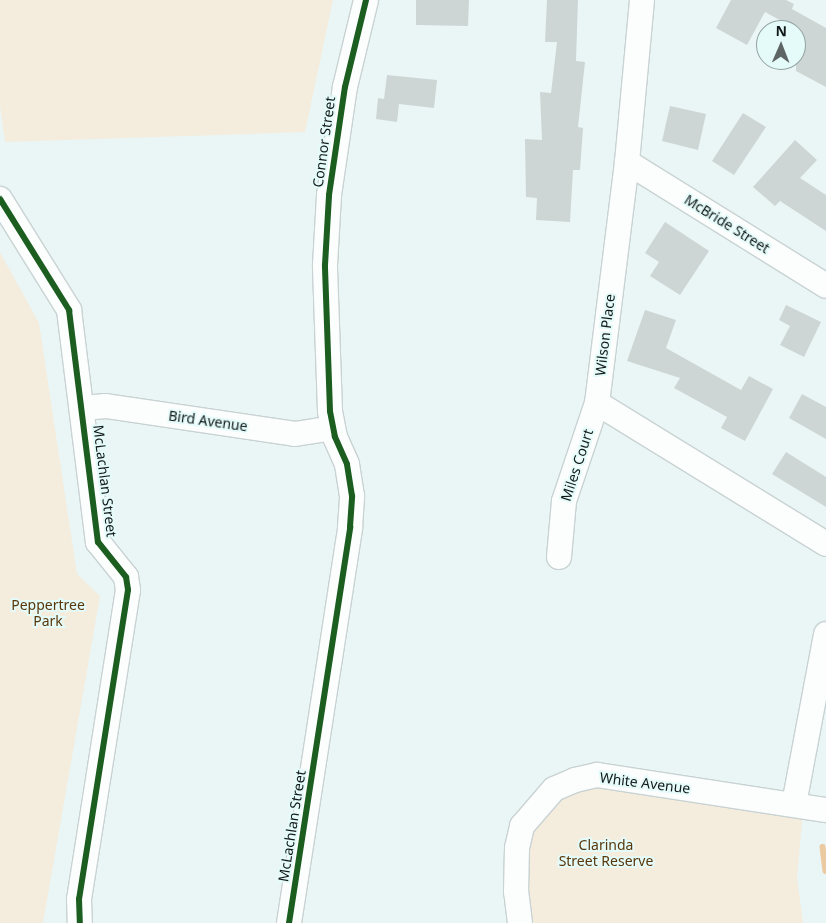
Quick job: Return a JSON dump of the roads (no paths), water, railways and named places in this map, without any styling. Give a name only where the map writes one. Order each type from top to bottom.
[{"type":"street","name":"Connor Street","points":[[325,289],[329,195],[343,96],[366,0]]},
{"type":"street","name":"Wilson Place","points":[[597,403],[627,162],[642,0]]},
{"type":"street","name":"McBride Street","points":[[627,162],[826,286]]},
{"type":"street","name":"McLachlan Street","points":[[0,199],[69,310],[83,408],[98,542],[126,577],[128,590],[79,899],[80,923]]},
{"type":"street","name":"McLachlan Street","points":[[289,923],[350,527],[352,496],[347,464],[333,428],[325,289]]},
{"type":"street","points":[[597,403],[826,544]]},
{"type":"street","name":"Miles Court","points":[[559,557],[564,501],[597,403]]},
{"type":"street","name":"Bird Avenue","points":[[83,408],[106,406],[295,434],[333,428]]},
{"type":"street","points":[[794,804],[826,634]]},
{"type":"street","name":"White Avenue","points":[[520,923],[516,892],[517,848],[522,826],[554,789],[597,775],[826,810]]},
{"type":"waterway","points":[[823,847],[826,871]]},
{"type":"park label","name":"Peppertree Park","points":[[48,614]]},
{"type":"park label","name":"Clarinda Street Reserve","points":[[606,854]]}]
